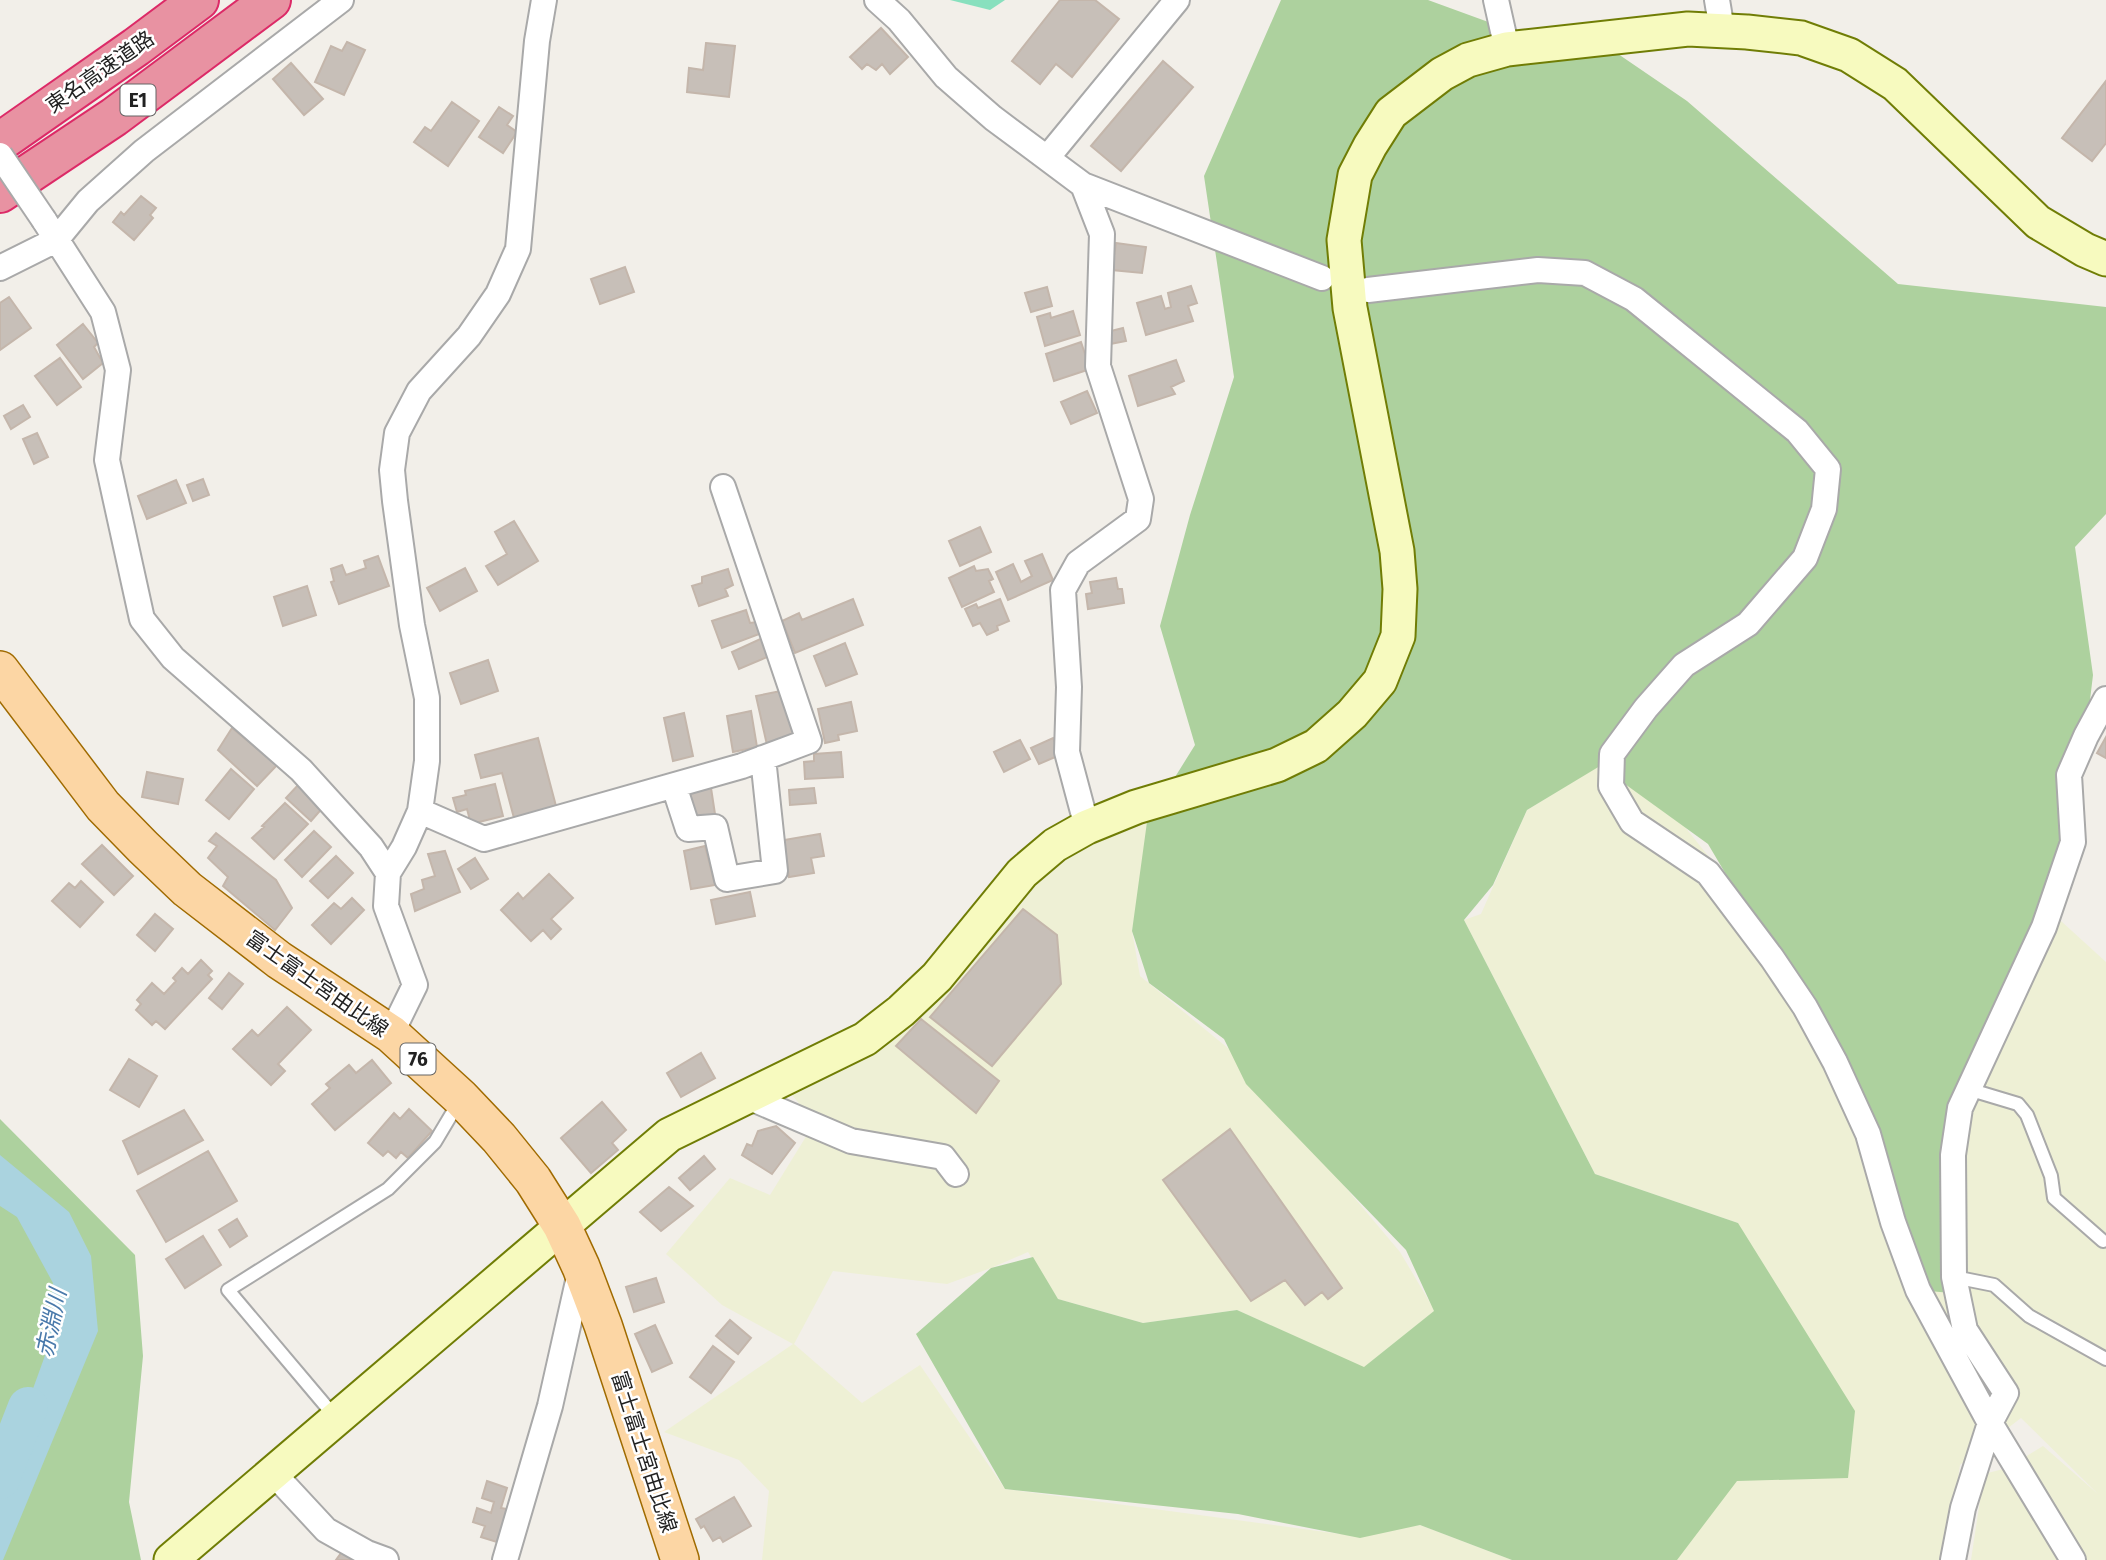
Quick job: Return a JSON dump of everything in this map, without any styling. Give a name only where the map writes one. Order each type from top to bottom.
[{"type":"highway","name":"東名高速道路","points":[[0,142],[199,0]]},
{"type":"highway","name":"東名高速道路","points":[[0,193],[114,117],[271,0]]},
{"type":"main road","name":"富士富士宮由比線","points":[[0,670],[103,806],[187,889],[279,960],[390,1034],[461,1098],[499,1138],[533,1180],[562,1226],[582,1267],[680,1560]]},
{"type":"street","points":[[0,268],[88,201],[144,151],[341,0]]},
{"type":"street","points":[[390,1034],[415,985],[386,906],[388,873],[404,847],[420,811],[427,761],[427,698],[412,625],[395,500],[393,470],[397,433],[419,391],[469,336],[498,294],[517,249],[537,41],[544,0]]},
{"type":"street","points":[[877,0],[898,20],[946,77],[993,118],[1083,186],[1322,278]]},
{"type":"street","points":[[1047,158],[1177,0]]},
{"type":"street","points":[[1496,0],[1507,49]]},
{"type":"street","points":[[171,1560],[669,1135],[866,1039],[901,1011],[937,977],[1023,873],[1055,845],[1087,827],[1136,807],[1277,765],[1316,746],[1353,713],[1380,681],[1398,636],[1400,589],[1397,551],[1350,308],[1344,240],[1355,175],[1370,146],[1391,113],[1442,74],[1468,60],[1507,49],[1688,29],[1719,15],[1801,38],[1849,55],[1895,84],[2038,222],[2085,250],[2106,259]]},
{"type":"street","points":[[0,155],[103,312],[118,370],[107,460],[142,619],[173,658],[302,770],[371,847],[388,873]]},
{"type":"street","points":[[1083,186],[1102,234],[1098,366],[1141,499],[1138,519],[1078,564],[1063,590],[1069,687],[1067,752],[1087,827]]},
{"type":"street","points":[[1368,290],[1538,270],[1585,273],[1634,299],[1797,431],[1828,469],[1824,509],[1805,558],[1748,624],[1684,665],[1646,708],[1612,754],[1611,786],[1632,822],[1708,873],[1805,1007],[1835,1062],[1868,1134],[1893,1222],[1918,1290],[1990,1423],[2073,1560]]},
{"type":"street","points":[[420,811],[484,839],[674,786],[809,741],[723,487]]},
{"type":"street","points":[[1953,1560],[1963,1508],[1990,1423],[2006,1393],[1965,1331],[1954,1277],[1953,1155],[1960,1108],[2050,911],[2073,842],[2069,775],[2106,699]]},
{"type":"street","points":[[674,786],[688,829],[715,827],[727,879],[775,871],[763,758]]},
{"type":"street","points":[[748,1097],[851,1142],[943,1157],[956,1174]]},
{"type":"street","points":[[505,1560],[550,1406],[582,1267]]},
{"type":"street","points":[[274,1474],[326,1530],[367,1553],[386,1560]]},
{"type":"lane","points":[[1968,1089],[2018,1104],[2027,1115],[2051,1176],[2054,1198],[2104,1241]]},
{"type":"lane","points":[[337,1418],[228,1290],[388,1189],[435,1142],[461,1098]]},
{"type":"lane","points":[[1954,1277],[1994,1285],[2029,1316],[2106,1359]]},
{"type":"green space","points":[[950,0],[1005,0],[990,10]]},
{"type":"green space","points":[[1281,0],[1428,0],[1549,44],[1602,43],[1687,101],[1898,284],[2106,307],[2106,514],[2075,547],[2093,675],[2073,842],[1953,1155],[1951,1293],[1918,1290],[1815,1025],[1708,844],[1600,766],[1527,810],[1493,885],[1464,920],[1595,1174],[1738,1223],[1855,1411],[1848,1478],[1737,1481],[1677,1560],[1512,1560],[1420,1525],[1360,1538],[1238,1514],[1005,1489],[916,1334],[991,1268],[1033,1257],[1058,1299],[1143,1323],[1237,1310],[1364,1367],[1434,1311],[1406,1250],[1246,1084],[1224,1039],[1149,983],[1132,931],[1147,822],[1195,745],[1160,626],[1190,515],[1234,377],[1204,176]]},
{"type":"green space","points":[[1600,765],[1685,827],[1733,887],[1835,1062],[1891,1253],[1918,1290],[1960,1108],[2050,911],[2106,962],[2106,1560],[1971,1560],[1984,1474],[2007,1468],[2043,1446],[2098,1494],[2021,1418],[1960,1465],[1947,1560],[1666,1560],[1738,1223],[1595,1174],[1464,920],[1481,914],[1527,810]]},
{"type":"green space","points":[[1151,816],[1132,931],[1140,976],[1229,1049],[1400,1252],[1435,1311],[1364,1368],[1237,1310],[1143,1323],[1058,1299],[1028,1252],[947,1284],[833,1271],[794,1344],[862,1403],[920,1365],[1005,1489],[1340,1534],[1420,1525],[1512,1560],[762,1560],[769,1491],[739,1460],[664,1432],[793,1344],[722,1305],[666,1254],[730,1178],[770,1195],[815,1122],[791,1094],[879,1048],[964,971],[1043,874],[1102,832]]},
{"type":"green space","points":[[0,1119],[135,1255],[143,1356],[129,1502],[141,1560],[0,1560]]},
{"type":"water","points":[[0,1155],[69,1212],[91,1256],[98,1331],[3,1560],[0,1560],[0,1480],[47,1350],[53,1283],[17,1217],[0,1206]]},
{"type":"building","points":[[1060,0],[1095,0],[1119,19],[1072,77],[1056,64],[1040,84],[1012,61]]},
{"type":"building","points":[[881,28],[908,57],[890,74],[882,64],[876,70],[867,64],[862,69],[850,57]]},
{"type":"building","points":[[347,42],[365,50],[344,95],[315,82],[331,46],[342,51]]},
{"type":"building","points":[[706,43],[735,46],[729,97],[687,92],[689,68],[703,70]]},
{"type":"building","points":[[1163,61],[1193,87],[1121,171],[1091,146]]},
{"type":"building","points":[[291,63],[323,99],[304,115],[273,79]]},
{"type":"building","points":[[2106,81],[2106,143],[2092,161],[2062,138]]},
{"type":"building","points":[[452,102],[479,121],[448,166],[414,142],[425,127],[431,131]]},
{"type":"building","points":[[499,107],[513,116],[507,125],[517,132],[503,153],[479,137]]},
{"type":"building","points":[[141,196],[156,208],[150,215],[153,218],[134,240],[113,222],[121,212],[124,215]]},
{"type":"building","points":[[1116,243],[1146,247],[1142,273],[1112,270]]},
{"type":"building","points":[[625,267],[634,292],[600,304],[591,279]]},
{"type":"building","points":[[1191,286],[1197,303],[1188,306],[1193,321],[1146,335],[1137,303],[1161,296],[1165,309],[1171,307],[1168,293]]},
{"type":"building","points":[[1047,287],[1052,306],[1031,312],[1025,293]]},
{"type":"building","points":[[9,297],[31,328],[0,350],[0,303]]},
{"type":"building","points":[[1073,311],[1080,335],[1045,346],[1037,317],[1050,313],[1051,318]]},
{"type":"building","points":[[83,324],[98,343],[94,347],[103,363],[83,379],[57,345]]},
{"type":"building","points":[[1123,328],[1126,341],[1110,344],[1107,332]]},
{"type":"building","points":[[1081,342],[1090,369],[1054,381],[1046,354]]},
{"type":"building","points":[[60,358],[81,387],[57,405],[35,376]]},
{"type":"building","points":[[1176,360],[1184,381],[1171,387],[1175,394],[1138,406],[1129,376]]},
{"type":"building","points":[[1087,391],[1097,413],[1071,424],[1061,402]]},
{"type":"building","points":[[23,405],[30,417],[11,429],[4,416]]},
{"type":"building","points":[[37,433],[48,457],[34,464],[23,439]]},
{"type":"building","points":[[203,479],[209,495],[193,501],[187,485]]},
{"type":"building","points":[[176,480],[186,503],[147,519],[138,496]]},
{"type":"building","points":[[514,521],[538,561],[498,585],[486,566],[507,554],[495,532]]},
{"type":"building","points":[[980,527],[991,552],[960,566],[949,541]]},
{"type":"building","points":[[1042,554],[1053,580],[1008,600],[996,572],[1013,564],[1021,582],[1032,576],[1025,561]]},
{"type":"building","points":[[378,556],[389,586],[339,604],[331,582],[334,581],[331,569],[342,565],[346,575],[366,568],[364,561]]},
{"type":"building","points":[[974,566],[976,571],[988,569],[993,579],[989,581],[994,592],[962,607],[949,578]]},
{"type":"building","points":[[465,568],[477,591],[440,611],[427,588]]},
{"type":"building","points":[[728,569],[733,585],[725,589],[728,596],[699,606],[692,586],[702,583],[702,577]]},
{"type":"building","points":[[1116,578],[1118,589],[1122,589],[1124,603],[1088,609],[1086,594],[1092,593],[1090,582]]},
{"type":"building","points":[[307,586],[316,615],[283,626],[274,597]]},
{"type":"building","points":[[853,599],[863,625],[795,653],[782,621],[799,613],[802,620]]},
{"type":"building","points":[[1000,599],[1009,621],[997,626],[998,630],[987,635],[980,623],[973,626],[965,609],[976,604],[978,608]]},
{"type":"building","points":[[746,610],[750,623],[757,622],[762,633],[722,648],[712,621]]},
{"type":"building","points":[[765,637],[772,655],[739,669],[732,652]]},
{"type":"building","points":[[845,643],[857,674],[826,686],[814,656]]},
{"type":"building","points":[[488,660],[498,691],[461,704],[450,673]]},
{"type":"building","points":[[786,690],[797,739],[767,745],[756,696]]},
{"type":"building","points":[[851,702],[857,731],[838,735],[839,740],[825,743],[818,709]]},
{"type":"building","points":[[751,711],[757,747],[733,752],[727,716]]},
{"type":"building","points":[[684,713],[693,756],[673,761],[664,718]]},
{"type":"building","points":[[232,728],[277,765],[257,786],[218,750]]},
{"type":"building","points":[[2106,737],[2106,758],[2097,753]]},
{"type":"building","points":[[538,738],[556,806],[514,818],[502,773],[481,778],[475,755]]},
{"type":"building","points":[[1053,738],[1060,755],[1039,764],[1031,748]]},
{"type":"building","points":[[1020,740],[1030,759],[1004,772],[994,752]]},
{"type":"building","points":[[841,752],[843,777],[805,779],[804,762],[814,761],[814,754]]},
{"type":"building","points":[[231,769],[254,789],[229,819],[206,800]]},
{"type":"building","points":[[147,772],[183,779],[178,804],[142,797]]},
{"type":"building","points":[[301,782],[325,805],[311,821],[286,798]]},
{"type":"building","points":[[495,784],[503,816],[471,824],[467,809],[457,812],[453,798],[466,795],[465,791]]},
{"type":"building","points":[[711,788],[715,814],[694,818],[690,791]]},
{"type":"building","points":[[814,788],[816,803],[790,805],[789,790]]},
{"type":"building","points":[[285,803],[308,824],[274,859],[252,838]]},
{"type":"building","points":[[314,831],[331,847],[302,877],[285,860]]},
{"type":"building","points":[[216,833],[276,880],[292,908],[275,930],[223,886],[228,877],[208,858],[217,846],[209,841]]},
{"type":"building","points":[[820,834],[824,856],[811,858],[814,873],[789,877],[784,840]]},
{"type":"building","points":[[102,845],[133,876],[114,895],[82,864]]},
{"type":"building","points":[[705,846],[715,885],[691,889],[684,851]]},
{"type":"building","points":[[445,851],[460,892],[415,911],[411,894],[424,889],[422,880],[435,876],[428,854]]},
{"type":"building","points":[[336,856],[353,873],[328,898],[310,881]]},
{"type":"building","points":[[475,858],[488,879],[471,889],[458,869]]},
{"type":"building","points":[[549,874],[573,898],[551,919],[561,929],[551,939],[543,930],[531,941],[501,910],[518,893],[523,899]]},
{"type":"building","points":[[81,881],[103,902],[80,927],[52,901],[69,883],[75,888]]},
{"type":"building","points":[[750,892],[755,916],[716,924],[711,900]]},
{"type":"building","points":[[352,898],[364,910],[331,944],[312,925],[334,903],[341,909]]},
{"type":"building","points":[[1023,909],[1057,935],[1061,984],[992,1066],[930,1017]]},
{"type":"building","points":[[155,914],[173,929],[155,951],[137,935]]},
{"type":"building","points":[[201,960],[212,971],[208,975],[212,979],[165,1029],[156,1021],[152,1025],[136,1010],[141,1004],[137,1000],[152,983],[164,994],[176,981],[173,978],[182,968],[188,974]]},
{"type":"building","points":[[229,973],[243,984],[222,1009],[209,998]]},
{"type":"building","points":[[287,1007],[311,1030],[278,1064],[285,1071],[271,1085],[233,1049],[252,1030],[258,1036]]},
{"type":"building","points":[[921,1019],[999,1081],[976,1113],[896,1046]]},
{"type":"building","points":[[701,1053],[715,1078],[681,1097],[667,1073]]},
{"type":"building","points":[[129,1059],[157,1076],[139,1107],[110,1090]]},
{"type":"building","points":[[372,1060],[391,1083],[335,1130],[312,1104],[330,1088],[326,1084],[349,1065],[356,1073]]},
{"type":"building","points":[[602,1102],[626,1130],[612,1143],[618,1150],[591,1173],[561,1138]]},
{"type":"building","points":[[409,1109],[432,1131],[408,1158],[401,1152],[396,1158],[388,1151],[383,1156],[368,1143],[394,1113],[400,1119]]},
{"type":"building","points":[[184,1110],[203,1140],[138,1174],[123,1141]]},
{"type":"building","points":[[776,1126],[795,1143],[772,1174],[742,1155],[747,1144],[752,1146],[758,1131]]},
{"type":"building","points":[[1230,1129],[1342,1288],[1328,1299],[1322,1292],[1305,1305],[1285,1280],[1251,1301],[1163,1180]]},
{"type":"building","points":[[208,1151],[237,1201],[166,1242],[137,1191]]},
{"type":"building","points":[[704,1156],[715,1169],[690,1190],[679,1178]]},
{"type":"building","points":[[669,1187],[693,1206],[661,1231],[640,1212]]},
{"type":"building","points":[[237,1219],[247,1236],[230,1247],[219,1230]]},
{"type":"building","points":[[203,1236],[221,1265],[185,1288],[166,1259]]},
{"type":"building","points":[[656,1278],[664,1302],[634,1312],[626,1287]]},
{"type":"building","points":[[730,1320],[751,1338],[738,1354],[716,1336]]},
{"type":"building","points":[[655,1325],[672,1363],[652,1372],[635,1334]]},
{"type":"building","points":[[713,1346],[734,1362],[711,1393],[690,1377]]},
{"type":"building","points":[[487,1481],[507,1488],[501,1508],[507,1509],[497,1542],[481,1537],[485,1526],[473,1522],[477,1508],[491,1513],[494,1502],[482,1498]]},
{"type":"building","points":[[734,1497],[751,1526],[723,1542],[720,1537],[713,1541],[696,1519]]},
{"type":"building","points":[[346,1546],[360,1560],[336,1560]]},
{"type":"waterway","name":"赤淵川","points":[[0,1479],[28,1407]]}]
